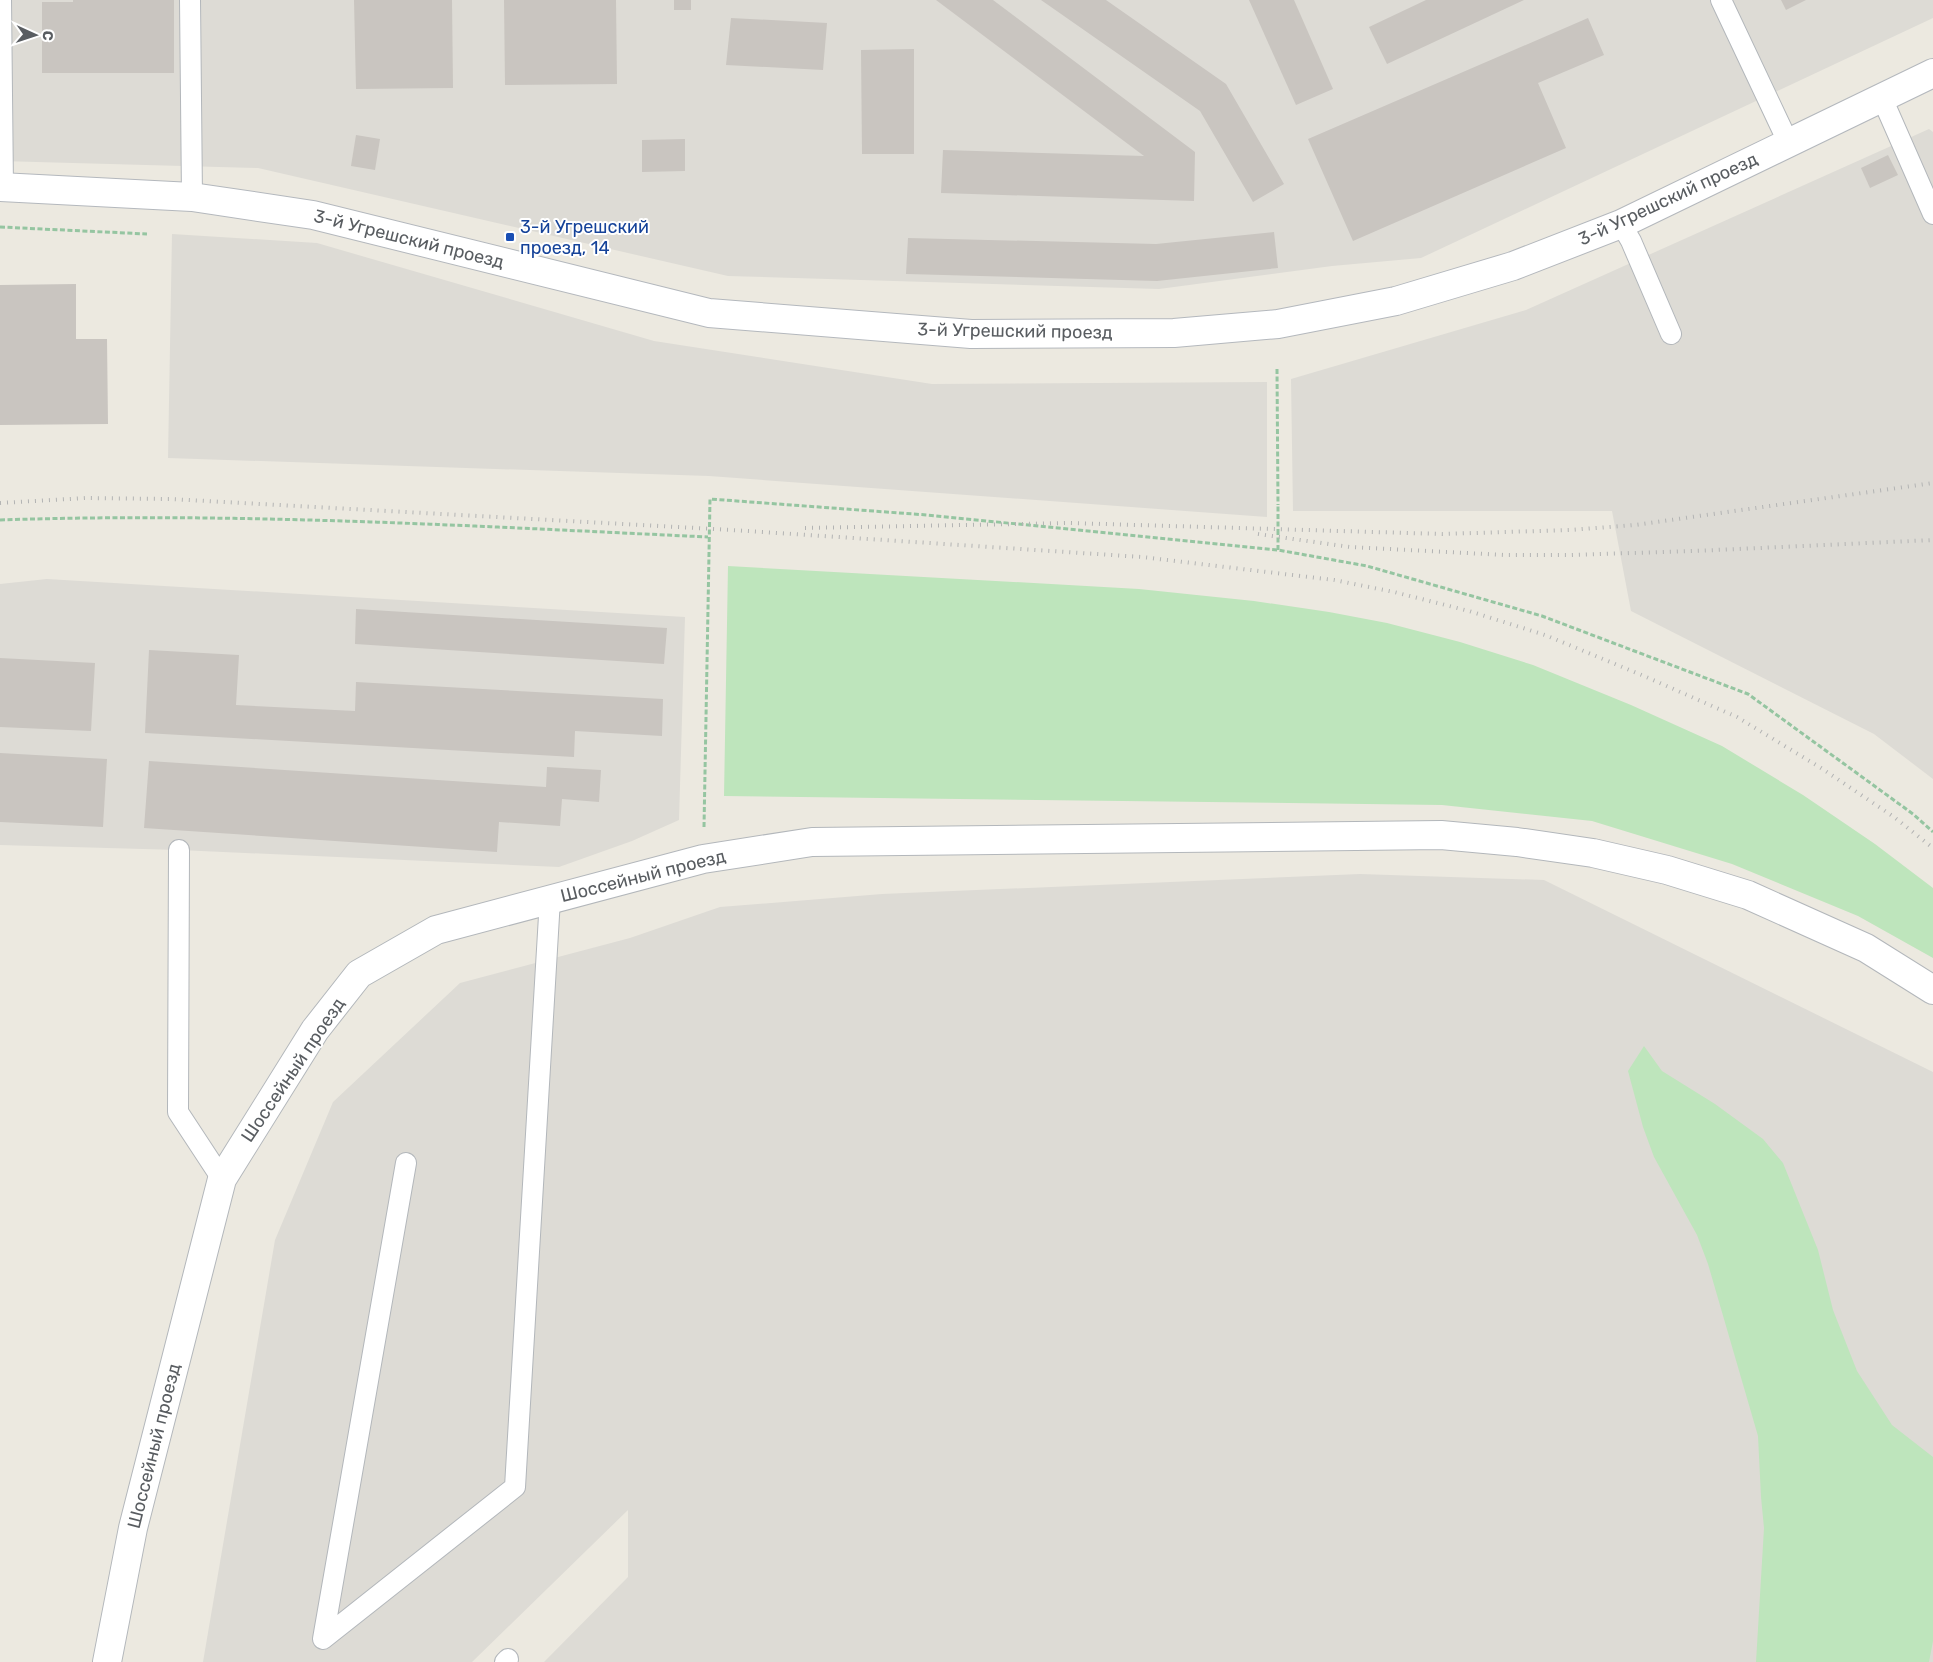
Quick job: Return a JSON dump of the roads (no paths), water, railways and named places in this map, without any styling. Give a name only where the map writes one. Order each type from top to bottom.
[{"type":"street","name":"3-й Угрешский проезд","points":[[2,187],[192,197],[313,215],[709,313],[971,334],[1174,333],[1278,324],[1396,301],[1513,266],[1621,224],[1933,73]]},
{"type":"street","name":"Шоссейный проезд","points":[[107,1662],[133,1528],[222,1179],[315,1030],[359,974],[436,930],[703,859],[812,842],[1441,835],[1517,842],[1593,853],[1667,870],[1748,895],[1866,948],[1933,990]]},
{"type":"lane","points":[[2,0],[2,187]]},
{"type":"lane","points":[[190,0],[192,197]]},
{"type":"lane","points":[[1721,0],[1788,142]]},
{"type":"lane","points":[[1882,98],[1933,214]]},
{"type":"lane","points":[[1621,224],[1631,241],[1671,334]]},
{"type":"lane","points":[[180,850],[178,1112],[222,1179]]},
{"type":"lane","points":[[406,1163],[323,1639],[515,1486],[550,899]]},
{"type":"railway","points":[[805,528],[1070,523],[1442,534],[1570,530],[1635,525],[1933,483]]},
{"type":"railway","points":[[0,503],[86,498],[170,499],[732,530],[1142,557],[1334,580],[1394,592],[1469,611],[1545,635],[1737,717],[1821,768],[1894,817],[1933,848]]},
{"type":"railway","points":[[1258,534],[1350,547],[1505,555],[1694,551],[1933,540]]},
{"type":"place","name":"3-й Угрешский проезд, 14","points":[[510,237]]}]
